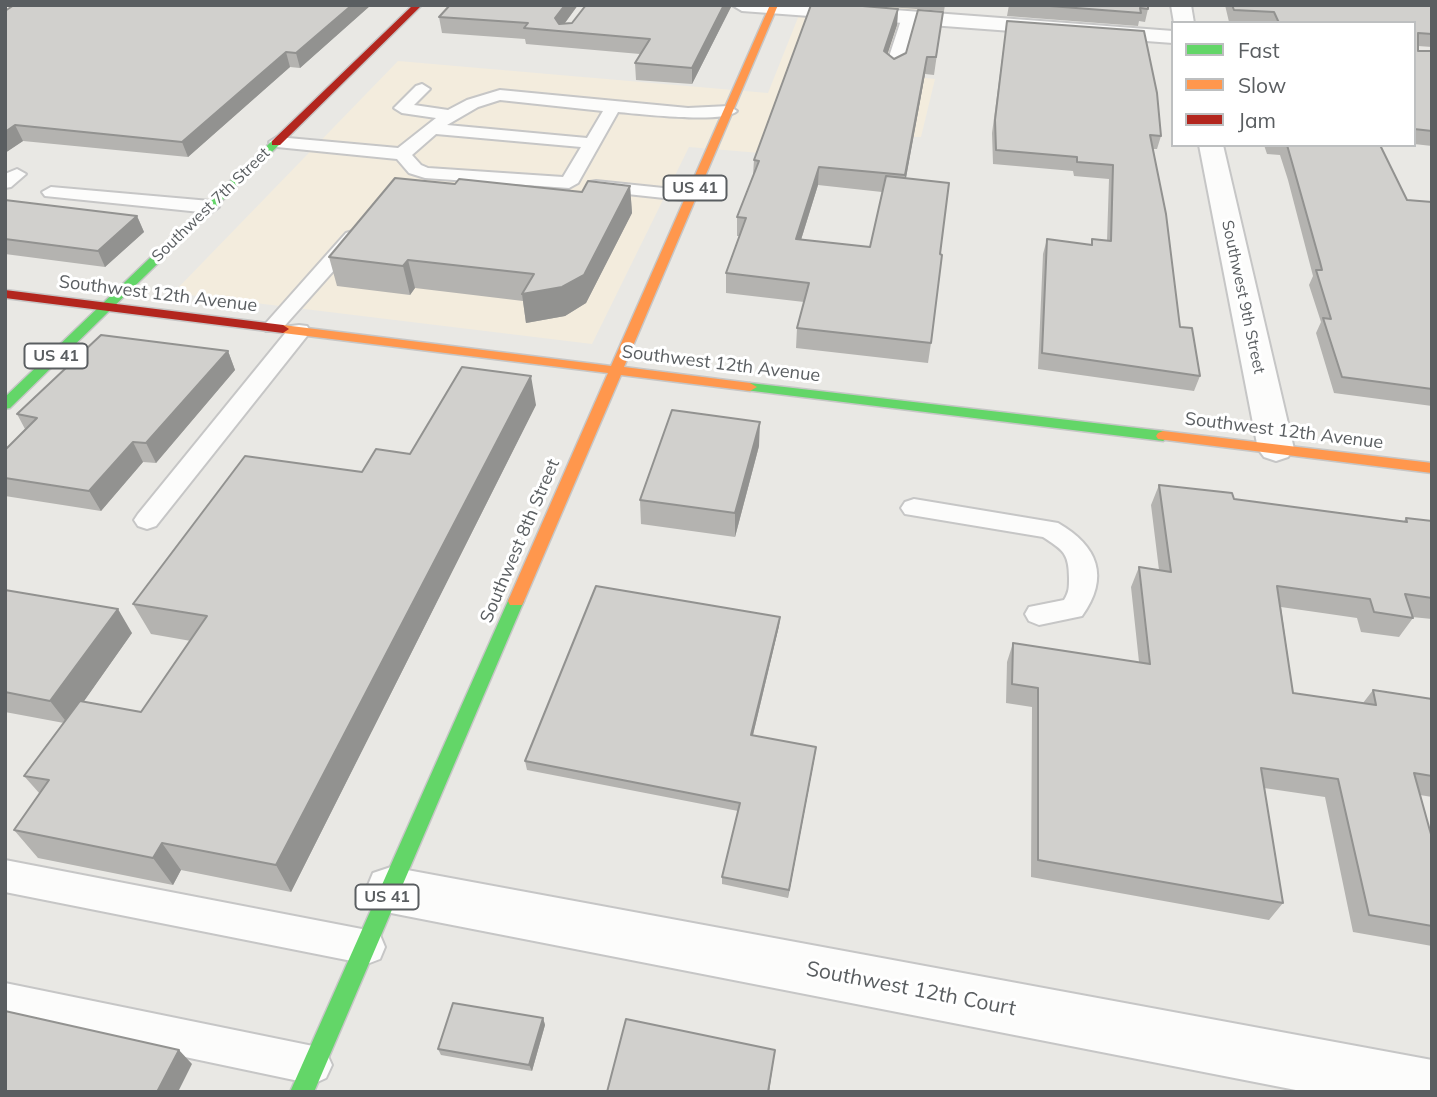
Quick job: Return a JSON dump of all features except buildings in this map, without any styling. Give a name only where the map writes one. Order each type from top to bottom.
[{"type":"main road","name":"Southwest 7th Street","points":[[5,405],[418,5]]},
{"type":"main road","name":"Southwest 8th Street","points":[[307,1079],[367,947],[774,6]]},
{"type":"main road","name":"Southwest 12th Avenue","points":[[5,294],[1432,468]]},
{"type":"street","points":[[742,5],[1171,37]]},
{"type":"street","name":"Southwest 9th Street","points":[[1211,147],[1276,449]]},
{"type":"street","name":"Southwest 12th Court","points":[[391,890],[1432,1088]]},
{"type":"lane","points":[[893,69],[909,17]]},
{"type":"lane","points":[[422,89],[402,108],[450,115]]},
{"type":"lane","points":[[401,184],[409,161],[432,129],[450,115],[482,98],[500,95],[688,113],[729,111]]},
{"type":"lane","points":[[569,183],[613,107]]},
{"type":"lane","points":[[432,129],[590,143]]},
{"type":"lane","points":[[277,142],[409,161],[425,173],[569,183],[692,196]]},
{"type":"lane","points":[[51,192],[210,207]]},
{"type":"lane","points":[[273,327],[368,221]]},
{"type":"lane","points":[[147,520],[299,331]]},
{"type":"lane","points":[[914,508],[1049,529],[1069,541],[1082,558],[1083,594],[1072,609],[1039,614]]},
{"type":"lane","points":[[5,876],[367,947]]},
{"type":"lane","points":[[5,1001],[307,1079]]},
{"type":"shaded area","points":[[803,5],[923,5],[907,76],[935,79],[921,137],[895,137],[890,164],[689,147],[592,344],[173,293],[398,61],[768,93]]},
{"type":"traffic: fast","points":[[5,405],[276,143]]},
{"type":"traffic: fast","points":[[750,387],[1163,436]]},
{"type":"traffic: fast","points":[[302,1092],[516,601]]},
{"type":"traffic: slow","points":[[516,601],[774,5]]},
{"type":"traffic: slow","points":[[283,329],[750,387]]},
{"type":"traffic: slow","points":[[1163,436],[1432,468]]},
{"type":"traffic: jam","points":[[276,143],[418,5]]},
{"type":"traffic: jam","points":[[5,294],[283,329]]}]
